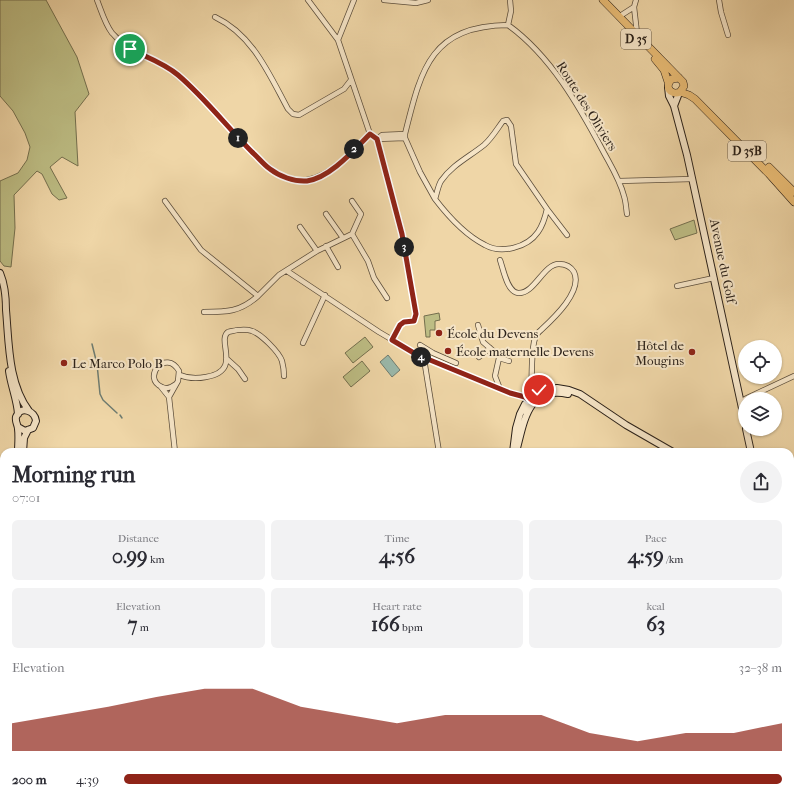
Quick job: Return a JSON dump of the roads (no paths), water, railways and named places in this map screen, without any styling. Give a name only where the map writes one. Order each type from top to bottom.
[{"type":"main road","name":"Avenue du Golf","points":[[598,0],[661,65],[668,85],[669,96],[674,106],[742,392]]},
{"type":"main road","name":"D 35","points":[[603,0],[637,33],[682,81]]},
{"type":"main road","points":[[620,16],[624,27]]},
{"type":"main road","points":[[674,106],[683,89],[682,81],[672,78],[668,85],[671,92],[680,93]]},
{"type":"main road","name":"D 35B","points":[[682,81],[790,191],[794,202]]},
{"type":"main road","name":"D 35B","points":[[680,93],[689,95],[695,99],[761,166],[790,191]]},
{"type":"main road","points":[[0,273],[5,289],[14,377],[19,394],[29,411],[34,415],[36,422],[34,426],[28,430],[24,438],[23,448]]},
{"type":"main road","points":[[0,284],[10,379],[18,407],[16,420],[18,427],[18,448]]},
{"type":"main road","points":[[514,448],[518,418],[522,408],[535,398],[551,394],[565,393],[582,398],[597,406],[666,448]]},
{"type":"main road","points":[[517,448],[525,417],[535,398]]},
{"type":"main road","points":[[18,414],[23,411],[29,411]]},
{"type":"main road","points":[[18,427],[23,430],[28,430]]},
{"type":"main road","points":[[748,436],[750,448]]},
{"type":"street","points":[[96,0],[112,32],[130,49],[160,63],[178,75],[216,112],[270,169],[283,176],[293,180],[306,181],[319,177],[337,165],[370,134]]},
{"type":"street","points":[[100,8],[102,0]]},
{"type":"street","points":[[308,0],[338,40],[370,134],[377,139],[402,234],[416,314],[414,321],[404,322],[400,325],[392,340]]},
{"type":"street","points":[[338,40],[354,0]]},
{"type":"street","points":[[384,0],[416,3],[428,0]]},
{"type":"street","points":[[510,0],[511,11],[508,25],[479,27],[464,32],[449,40],[437,50],[427,63],[417,87],[405,136],[420,172],[435,199],[459,227],[485,246],[496,249],[507,249],[518,247],[528,242],[537,234],[543,223],[547,209]]},
{"type":"street","points":[[636,0],[634,7],[637,33]]},
{"type":"street","points":[[719,0],[728,35]]},
{"type":"street","points":[[620,16],[634,7]]},
{"type":"street","points":[[214,17],[233,28],[246,39],[261,60],[288,109],[294,114],[299,115],[344,89],[351,80]]},
{"type":"street","name":"Route des Oliviers","points":[[508,25],[519,32],[541,55],[559,78],[597,140],[619,181],[624,196],[627,214]]},
{"type":"street","points":[[435,199],[440,183],[448,172],[484,145],[503,120],[507,120],[511,126],[516,164],[567,235]]},
{"type":"street","points":[[377,139],[405,136]]},
{"type":"street","points":[[619,181],[692,179]]},
{"type":"street","points":[[165,201],[201,250],[258,296]]},
{"type":"street","points":[[204,312],[236,310],[251,302],[279,275],[317,251],[352,234],[361,214],[352,201]]},
{"type":"street","points":[[326,214],[342,238]]},
{"type":"street","points":[[300,227],[317,251]]},
{"type":"street","points":[[352,234],[368,261],[374,278],[387,298]]},
{"type":"street","points":[[326,246],[338,267]]},
{"type":"street","points":[[500,260],[509,287],[518,293],[535,284],[554,264],[568,266],[573,271],[576,279],[571,296],[556,316],[537,334],[534,342],[533,382],[535,398]]},
{"type":"street","points":[[287,271],[379,332],[424,359],[430,360],[500,389],[525,397],[535,398]]},
{"type":"street","points":[[677,286],[714,278]]},
{"type":"street","points":[[304,343],[325,295]]},
{"type":"street","points":[[478,325],[483,342],[498,354],[499,358],[495,376],[500,389]]},
{"type":"street","points":[[180,375],[193,379],[217,376],[224,368],[227,360],[225,336],[227,333],[244,329],[260,335],[278,354],[282,361],[284,376]]},
{"type":"street","points":[[420,345],[433,353],[456,362]]},
{"type":"street","points":[[479,357],[490,348]]},
{"type":"street","points":[[499,358],[509,361]]},
{"type":"street","points":[[424,359],[438,448]]},
{"type":"street","points":[[227,360],[238,369],[245,379]]},
{"type":"street","points":[[169,397],[158,385],[154,372],[159,366],[166,363],[174,365],[179,371],[180,375],[169,397],[175,448]]},
{"type":"street","points":[[761,392],[794,376]]},
{"type":"street","points":[[533,382],[535,398]]},
{"type":"street","points":[[158,385],[169,388],[176,384]]},
{"type":"waterway","points":[[92,344],[97,364],[100,394],[103,400],[117,413]]},
{"type":"place","name":"École du Devens","points":[[439,333]]},
{"type":"place","name":"École maternelle Devens","points":[[448,351]]},
{"type":"place","name":"Hôtel de Mougins","points":[[692,352]]},
{"type":"place","name":"Le Marco Polo B","points":[[64,363]]}]
